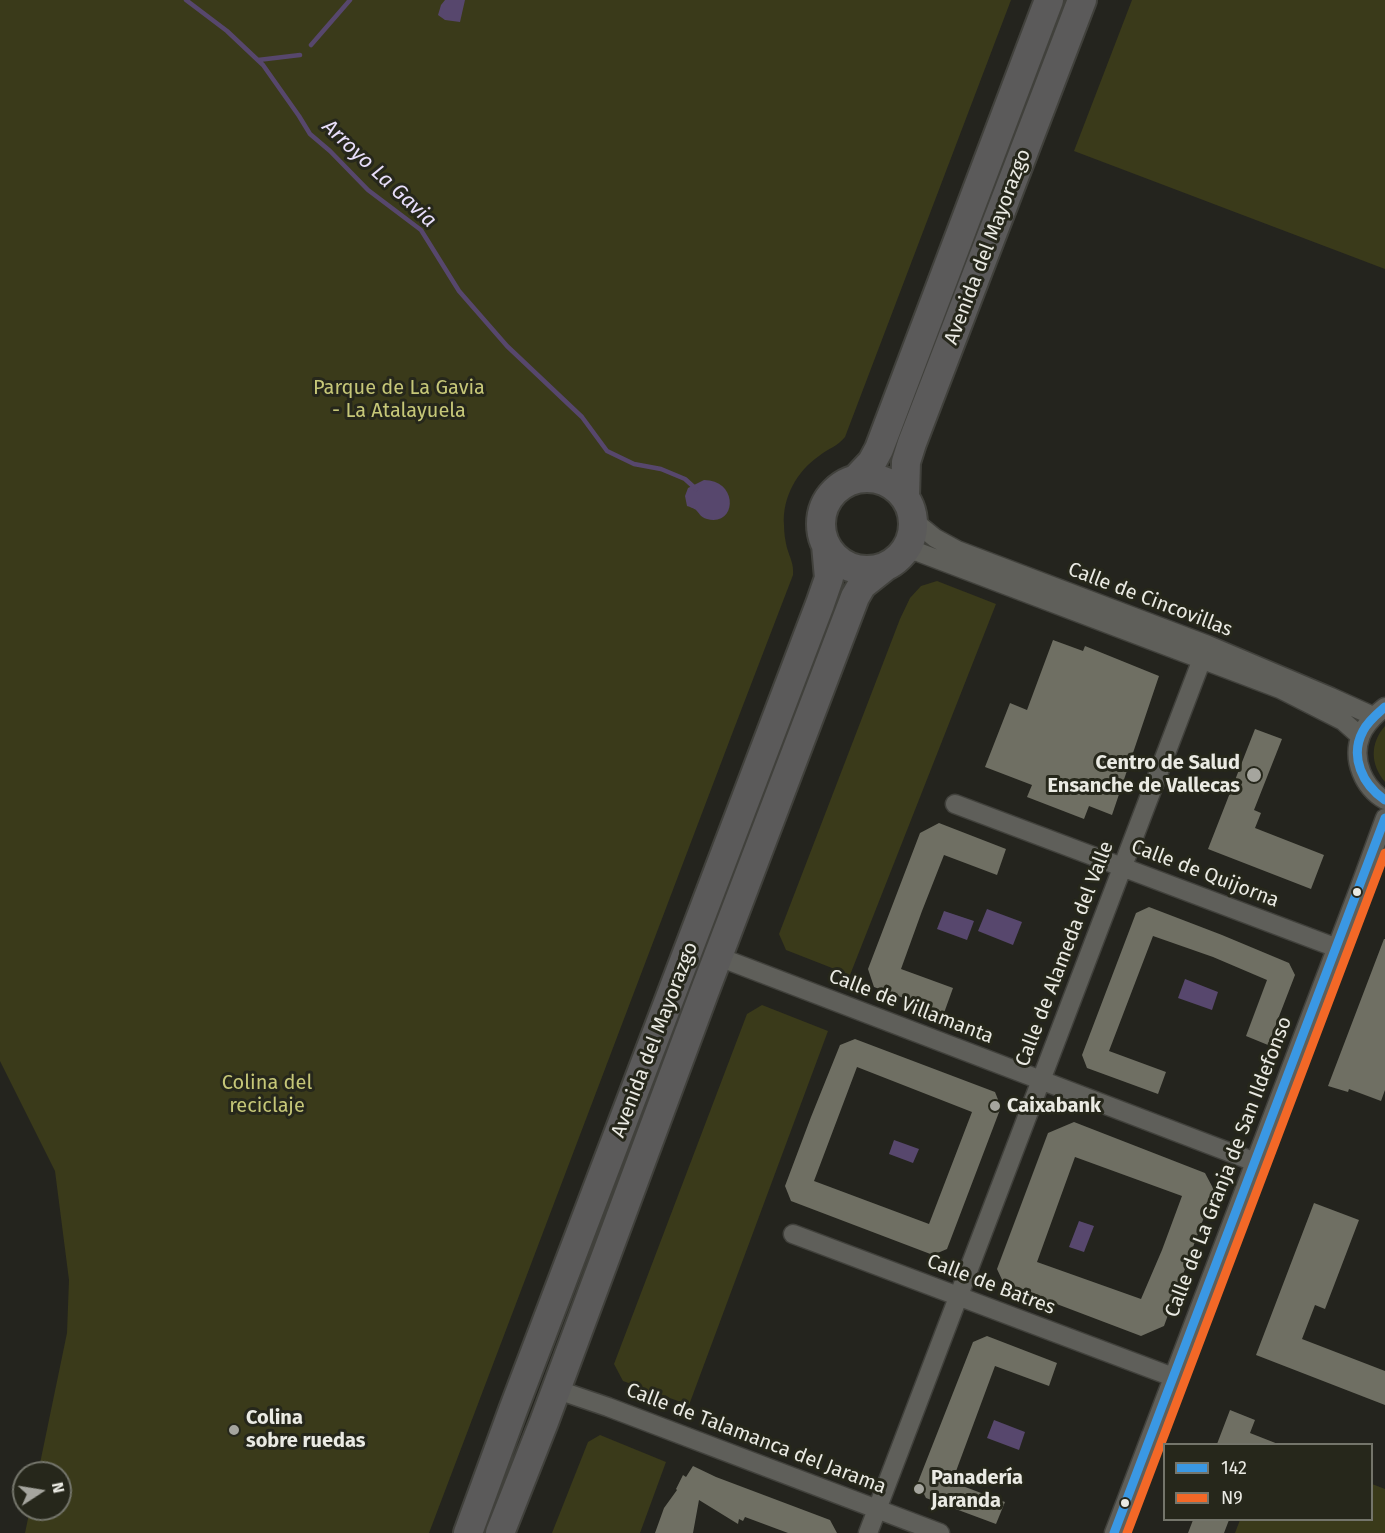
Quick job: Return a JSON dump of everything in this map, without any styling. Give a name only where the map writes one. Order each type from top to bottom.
[{"type":"main road","name":"Avenida del Mayorazgo","points":[[857,478],[872,462],[879,449],[1049,0]]},
{"type":"main road","name":"Avenida del Mayorazgo","points":[[910,509],[906,462],[912,443],[1082,0]]},
{"type":"main road","points":[[871,477],[884,480],[896,487],[910,509],[912,537],[896,558],[870,570],[853,569],[840,562],[823,538],[820,522],[823,507],[831,494],[843,484],[857,478],[871,477]]},
{"type":"main road","name":"Avenida del Mayorazgo","points":[[468,1533],[824,595],[829,578],[826,545]]},
{"type":"main road","name":"Avenida del Mayorazgo","points":[[500,1533],[855,597],[862,585],[896,558]]},
{"type":"street","name":"Calle de Cincovillas","points":[[910,509],[935,538],[957,550],[1208,645],[1322,693],[1379,712]]},
{"type":"street","name":"Calle de Cincovillas","points":[[896,558],[918,552],[1250,677],[1305,700],[1344,721],[1360,736]]},
{"type":"street","name":"Calle de Alameda del Valle","points":[[868,1533],[1202,659]]},
{"type":"street","points":[[1379,712],[1360,736],[1358,762],[1369,787],[1385,800]]},
{"type":"street","name":"Calle de Quijorna","points":[[956,804],[1337,948]]},
{"type":"street","name":"Calle de La Granja de San Ildefonso","points":[[1114,1533],[1385,818]]},
{"type":"street","name":"Calle de Villamanta","points":[[719,957],[1255,1162]]},
{"type":"street","name":"Calle de Batres","points":[[793,1234],[1173,1377]]},
{"type":"street","name":"Calle de Talamanca del Jarama","points":[[555,1389],[940,1533]]},
{"type":"green space","name":"Parque de La Gavia - La Atalayuela","points":[[0,0],[1011,0],[845,437],[804,469],[788,495],[784,530],[793,575],[429,1533],[25,1533],[28,1521],[72,1521],[72,1461],[40,1461],[67,1333],[69,1280],[55,1171],[0,1061]]},
{"type":"green space","points":[[1132,0],[1385,0],[1385,269],[1074,151]]},
{"type":"green space","points":[[937,581],[996,604],[850,975],[786,950],[779,934],[900,619],[910,598],[921,586]]},
{"type":"green space","points":[[1385,726],[1385,782],[1374,761],[1374,746]]},
{"type":"green space","points":[[762,1005],[828,1031],[689,1405],[623,1381],[614,1364],[747,1014]]},
{"type":"green space","points":[[600,1435],[666,1462],[640,1533],[552,1533],[588,1442]]},
{"type":"green space","points":[[1373,1484],[1385,1489],[1385,1533],[1235,1533],[1240,1521],[1373,1521]]},
{"type":"shaded area","points":[[445,0],[465,0],[460,22],[445,20],[438,15]]},
{"type":"shaded area","points":[[704,480],[715,482],[728,494],[730,502],[728,510],[717,520],[707,519],[687,506],[685,496],[688,488]]},
{"type":"shaded area","points":[[987,909],[1022,922],[1013,945],[978,931]]},
{"type":"shaded area","points":[[944,911],[974,921],[967,940],[937,929]]},
{"type":"shaded area","points":[[1185,979],[1218,992],[1212,1010],[1178,998]]},
{"type":"shaded area","points":[[894,1140],[919,1149],[913,1163],[889,1154]]},
{"type":"shaded area","points":[[1079,1221],[1094,1226],[1084,1252],[1069,1247]]},
{"type":"shaded area","points":[[994,1420],[1025,1432],[1019,1450],[987,1438]]},
{"type":"building","points":[[1053,640],[1083,651],[1085,646],[1159,676],[1112,815],[1089,806],[1084,819],[1027,797],[1032,785],[985,767],[1010,703],[1027,710]]},
{"type":"building","points":[[1255,729],[1282,739],[1254,810],[1261,813],[1255,828],[1324,855],[1311,889],[1208,849]]},
{"type":"building","points":[[939,823],[1006,849],[997,875],[944,855],[922,911],[901,969],[953,988],[944,1013],[874,987],[868,969],[920,833]]},
{"type":"building","points":[[1149,907],[1289,963],[1295,975],[1268,1045],[1246,1036],[1267,980],[1213,957],[1153,936],[1109,1051],[1166,1072],[1158,1094],[1087,1068],[1082,1055],[1136,913]]},
{"type":"building","points":[[1384,939],[1385,1090],[1381,1101],[1349,1089],[1348,1092],[1328,1086]]},
{"type":"building","points":[[855,1039],[995,1092],[1001,1107],[947,1249],[933,1255],[791,1201],[785,1186],[840,1045]],"holes":[[[857,1067],[972,1112],[929,1224],[814,1181]]]},
{"type":"building","points":[[1074,1122],[1205,1173],[1214,1190],[1164,1326],[1141,1336],[1004,1284],[997,1269],[1048,1133]],"holes":[[[1075,1157],[1182,1196],[1141,1299],[1037,1262]]]},
{"type":"building","points":[[1314,1203],[1359,1220],[1325,1309],[1315,1305],[1302,1339],[1385,1371],[1385,1405],[1256,1355]]},
{"type":"building","points":[[987,1336],[1057,1363],[1049,1386],[995,1366],[952,1482],[1005,1502],[996,1524],[926,1498],[918,1482],[973,1342]]},
{"type":"building","points":[[1230,1410],[1255,1420],[1250,1433],[1275,1443],[1217,1443]]},
{"type":"building","points":[[693,1466],[830,1520],[837,1533],[788,1533],[745,1517],[743,1521],[739,1519],[738,1524],[699,1500],[693,1533],[655,1533],[664,1508],[677,1490],[683,1475],[686,1477]]},
{"type":"building","points":[[1193,1521],[1229,1521],[1224,1533],[1188,1533]]},
{"type":"waterway","name":"Arroyo La Gavia","points":[[186,0],[227,31],[263,65],[310,134],[368,190],[421,230],[459,291],[507,346],[582,417],[607,451],[634,464],[661,469],[685,479],[696,489]]},
{"type":"waterway","points":[[311,45],[350,0]]},
{"type":"waterway","points":[[258,60],[300,55]]},
{"type":"transit line","name":"142","points":[[1385,707],[1365,727],[1357,751],[1360,770],[1370,787],[1385,800]]},
{"type":"transit line","name":"142","points":[[1114,1533],[1385,818]]},
{"type":"transit line","name":"N9","points":[[1127,1533],[1385,853]]},
{"type":"place","name":"Centro de Salud Ensanche de Vallecas","points":[[1254,775]]},
{"type":"place","name":"Caixabank","points":[[995,1106]]},
{"type":"place","name":"Colina sobre ruedas","points":[[234,1430]]},
{"type":"place","name":"Panadería Jaranda","points":[[919,1489]]},
{"type":"park label","name":"Colina del reciclaje","points":[[267,1094]]}]
